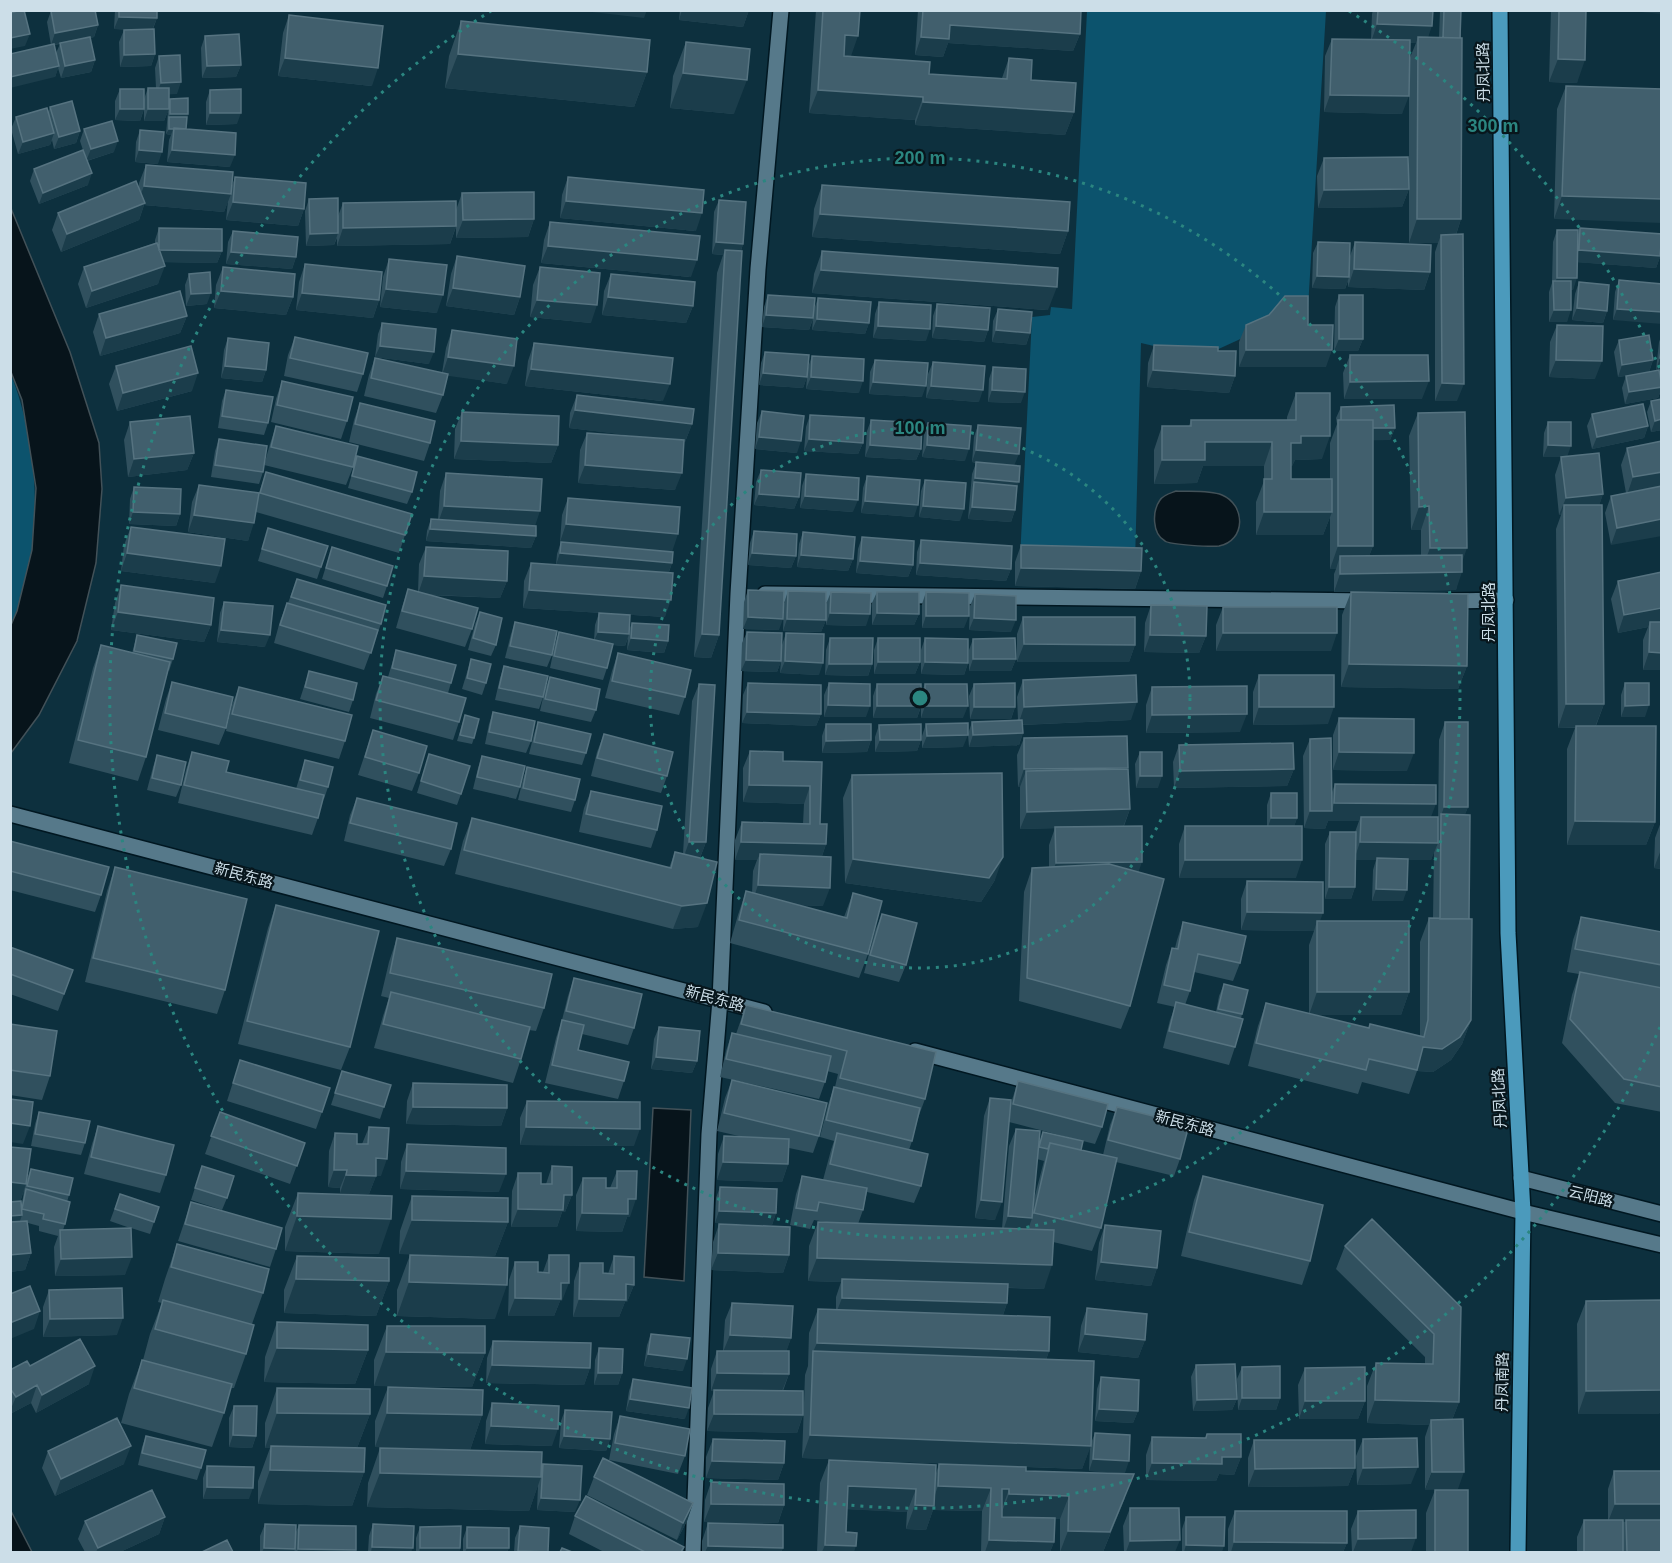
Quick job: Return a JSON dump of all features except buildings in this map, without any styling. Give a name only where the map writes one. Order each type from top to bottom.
[{"type":"main road","name":"丹凤北路","points":[[1500,10],[1508,933],[1523,1212]]},
{"type":"main road","name":"丹凤南路","points":[[1518,1552],[1523,1212]]},
{"type":"street","points":[[693,1552],[709,1134],[720,1000],[738,594],[758,269],[781,10]]},
{"type":"street","points":[[738,594],[1387,601]]},
{"type":"street","points":[[1435,601],[1506,600]]},
{"type":"street","name":"新民东路","points":[[10,814],[777,1015]]},
{"type":"street","name":"新民东路","points":[[903,1048],[1523,1212]]},
{"type":"street","name":"云阳路","points":[[1521,1178],[1662,1214]]},
{"type":"street","name":"云阳路","points":[[1523,1212],[1662,1245]]},
{"type":"shaded area","points":[[1087,11],[1326,11],[1308,308],[1212,352],[1180,352],[1141,343],[1135,562],[1020,559],[1032,317],[1050,315],[1051,307],[1072,309]]},
{"type":"shaded area","points":[[10,206],[70,352],[99,443],[102,489],[96,563],[77,641],[39,715],[11,753],[11,625],[17,611],[32,550],[36,488],[22,400],[11,372]]},
{"type":"shaded area","points":[[10,372],[28,432],[35,499],[30,565],[11,625]]},
{"type":"shaded area","points":[[1176,491],[1211,492],[1230,500],[1239,514],[1240,522],[1234,537],[1228,543],[1219,546],[1175,544],[1161,538],[1155,522],[1157,505],[1161,498]]},
{"type":"shaded area","points":[[653,1108],[691,1110],[684,1281],[644,1277]]},
{"type":"shaded area","points":[[11,1511],[32,1552],[11,1552]]}]
